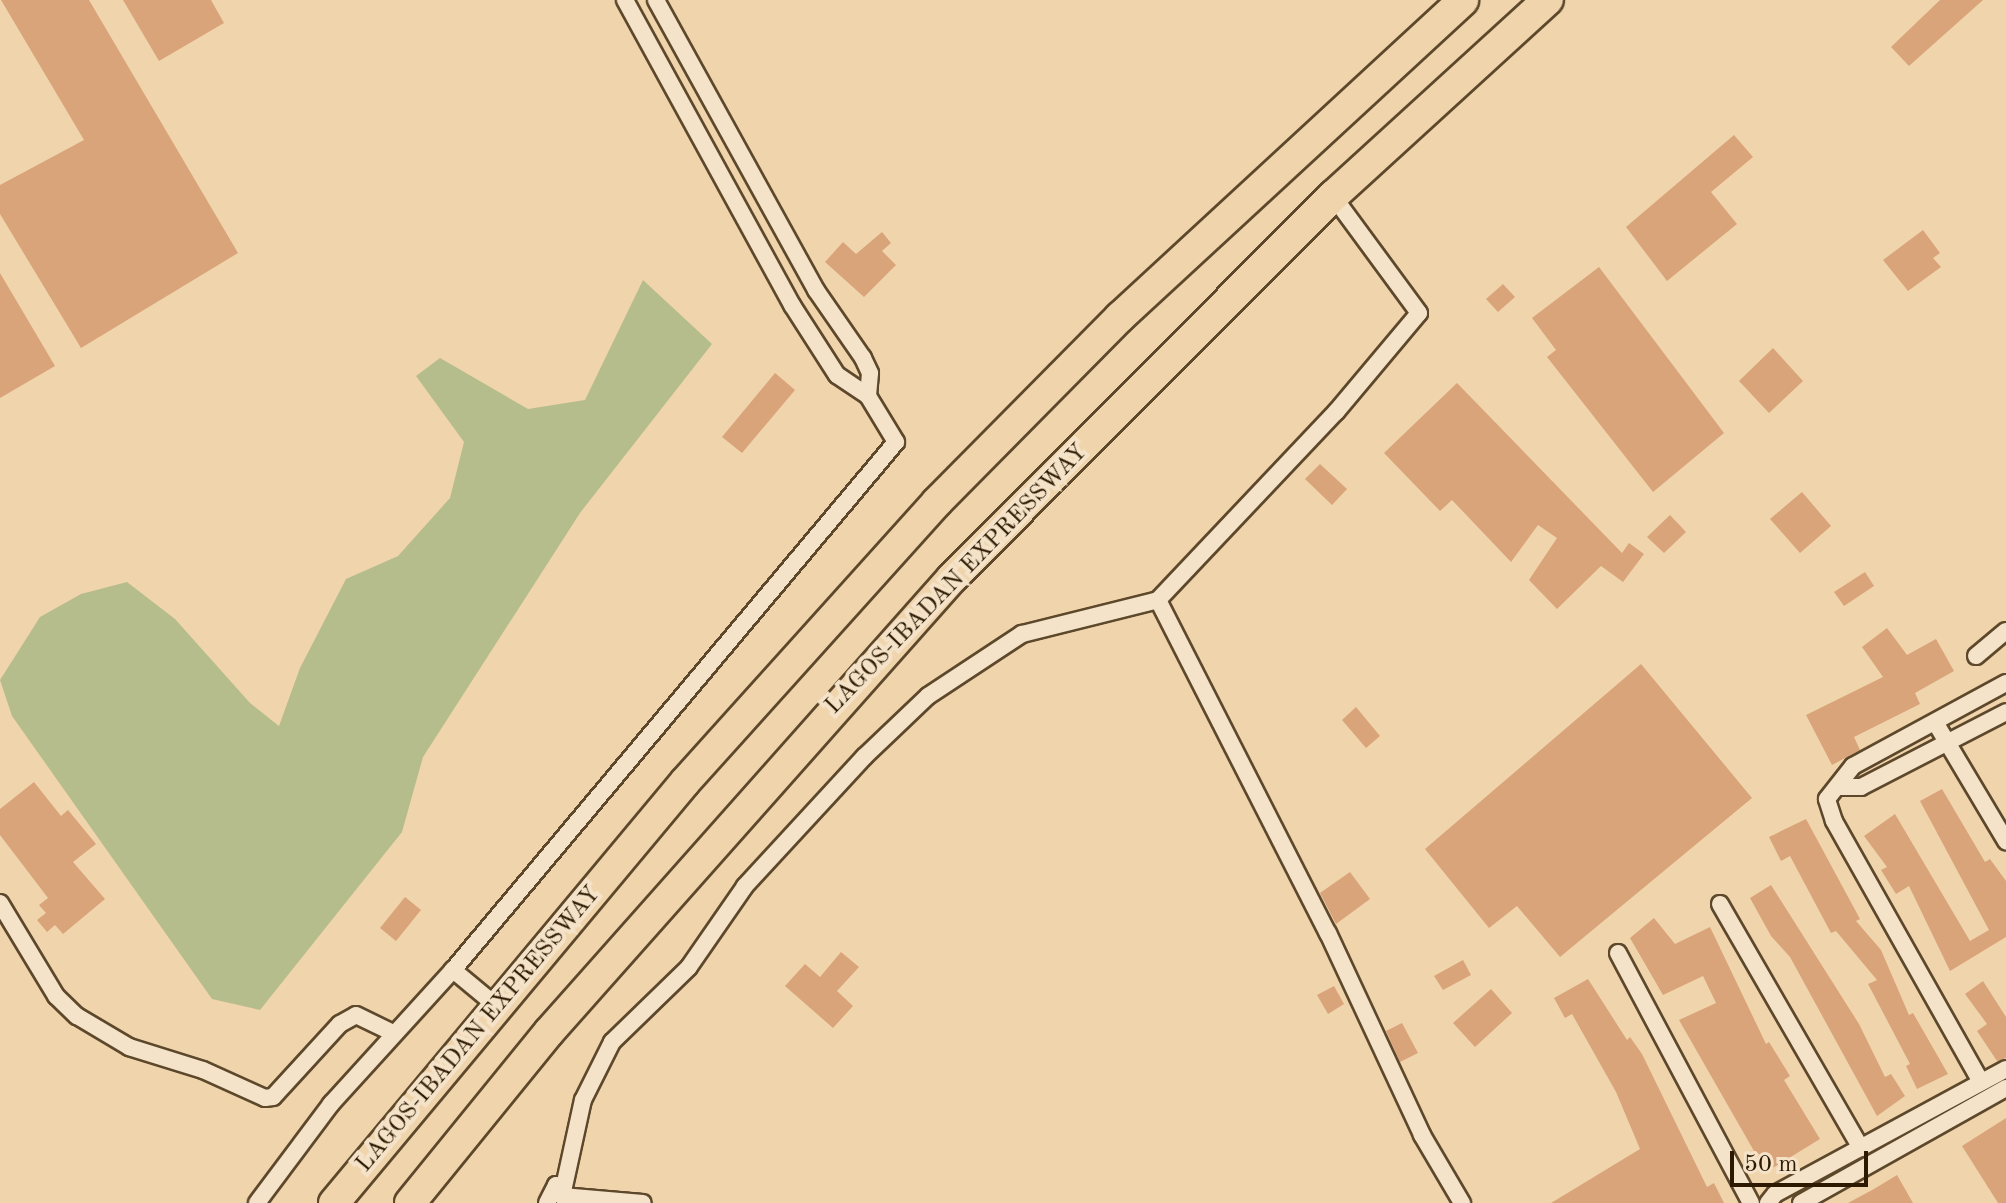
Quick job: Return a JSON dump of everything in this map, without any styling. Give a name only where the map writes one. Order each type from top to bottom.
[{"type":"highway","name":"LAGOS-IBADAN EXPRESSWAY","points":[[334,1203],[685,782],[937,502],[1120,317],[1463,0]]},
{"type":"highway","name":"LAGOS-IBADAN EXPRESSWAY","points":[[410,1203],[559,1020],[952,578],[1333,196],[1548,0]]},
{"type":"street","points":[[257,1203],[393,1033],[453,970],[896,442],[868,396],[837,375],[792,305],[625,0]]},
{"type":"street","points":[[656,0],[816,290],[863,358],[870,373],[868,396]]},
{"type":"street","points":[[643,1203],[555,1200],[583,1100],[612,1042],[689,967],[745,886],[864,757],[928,696],[1022,634],[1158,600],[1336,412],[1419,313],[1333,196]]},
{"type":"street","points":[[1158,600],[1328,933],[1422,1135],[1462,1203]]},
{"type":"street","points":[[1976,656],[2006,631]]},
{"type":"street","points":[[1981,1082],[1834,821],[1827,799],[1841,787],[1845,773],[1853,766],[2006,683]]},
{"type":"street","points":[[1841,787],[1861,787],[2006,712]]},
{"type":"street","points":[[1935,722],[2006,841]]},
{"type":"street","points":[[0,903],[56,996],[77,1016],[129,1047],[203,1070],[257,1096],[273,1097],[340,1024],[356,1015],[393,1033]]},
{"type":"street","points":[[1720,904],[1861,1148]]},
{"type":"street","points":[[1618,953],[1751,1203]]},
{"type":"street","points":[[453,970],[499,1008]]},
{"type":"street","points":[[1768,1203],[2006,1069]]},
{"type":"street","points":[[1801,1203],[2006,1088]]},
{"type":"green space","points":[[643,280],[712,344],[580,513],[423,757],[402,832],[260,1010],[212,999],[12,716],[0,680],[40,617],[81,594],[127,582],[175,619],[250,703],[279,726],[300,668],[346,579],[398,556],[450,498],[464,442],[416,376],[440,358],[528,409],[585,400]]},
{"type":"building","points":[[1,0],[89,0],[238,253],[81,348],[0,214],[0,185],[84,140]]},
{"type":"building","points":[[123,0],[211,0],[224,23],[159,61]]},
{"type":"building","points":[[1940,0],[1983,0],[1909,66],[1891,47]]},
{"type":"building","points":[[1734,135],[1753,157],[1711,192],[1737,224],[1667,281],[1626,227]]},
{"type":"building","points":[[1923,230],[1940,253],[1933,258],[1941,267],[1908,291],[1883,260]]},
{"type":"building","points":[[882,232],[891,243],[882,251],[896,265],[864,297],[825,262],[843,242],[856,254]]},
{"type":"building","points":[[1599,267],[1724,433],[1653,492],[1547,357],[1556,350],[1532,318]]},
{"type":"building","points":[[0,273],[55,366],[0,398]]},
{"type":"building","points":[[1503,284],[1515,297],[1498,312],[1486,299]]},
{"type":"building","points":[[1773,348],[1803,381],[1769,413],[1739,381]]},
{"type":"building","points":[[775,373],[795,390],[742,453],[722,437]]},
{"type":"building","points":[[1457,383],[1622,553],[1629,543],[1644,554],[1623,582],[1601,566],[1557,609],[1529,580],[1557,538],[1538,525],[1511,562],[1452,500],[1440,511],[1384,453]]},
{"type":"building","points":[[1320,464],[1347,489],[1332,505],[1305,479]]},
{"type":"building","points":[[1802,492],[1831,526],[1800,553],[1770,519]]},
{"type":"building","points":[[1670,515],[1686,532],[1664,553],[1647,537]]},
{"type":"building","points":[[1865,572],[1874,586],[1844,606],[1834,592]]},
{"type":"building","points":[[1887,628],[1907,655],[1936,639],[1954,671],[1915,693],[1920,704],[1854,737],[1860,750],[1832,765],[1806,715],[1883,677],[1862,647]]},
{"type":"building","points":[[1641,664],[1752,798],[1560,957],[1517,906],[1489,928],[1425,849]]},
{"type":"building","points":[[1356,707],[1380,736],[1366,748],[1342,720]]},
{"type":"building","points":[[34,782],[61,816],[68,810],[96,844],[73,862],[105,899],[63,934],[55,925],[47,932],[37,920],[46,913],[39,905],[48,898],[0,835],[0,809]]},
{"type":"building","points":[[1942,789],[1985,862],[1990,859],[2006,881],[2006,937],[1950,971],[1909,886],[1896,894],[1881,870],[1887,867],[1864,836],[1895,814],[1970,941],[1989,930],[1920,801]]},
{"type":"building","points":[[1806,819],[1860,919],[1856,921],[1881,950],[1909,1015],[1913,1013],[1948,1074],[1917,1089],[1906,1066],[1910,1064],[1868,984],[1877,980],[1836,931],[1831,933],[1790,856],[1781,861],[1769,837]]},
{"type":"building","points":[[1350,872],[1370,899],[1336,924],[1320,893]]},
{"type":"building","points":[[1771,885],[1859,1024],[1885,1077],[1891,1074],[1905,1096],[1877,1116],[1790,957],[1771,936],[1750,898]]},
{"type":"building","points":[[405,897],[421,910],[396,941],[380,928]]},
{"type":"building","points":[[1654,918],[1675,944],[1710,927],[1766,1044],[1769,1042],[1790,1076],[1784,1080],[1820,1139],[1766,1172],[1679,1020],[1716,1003],[1703,976],[1663,995],[1630,938]]},
{"type":"building","points":[[841,952],[859,967],[837,991],[853,1006],[833,1028],[785,986],[805,964],[820,977]]},
{"type":"building","points":[[1463,960],[1471,975],[1443,990],[1434,976]]},
{"type":"building","points":[[1588,979],[1627,1040],[1630,1037],[1642,1054],[1707,1187],[1714,1183],[1724,1203],[1551,1203],[1640,1149],[1616,1092],[1572,1014],[1565,1018],[1554,998]]},
{"type":"building","points":[[1983,981],[2006,1017],[2006,1058],[1997,1061],[1977,1031],[1987,1024],[1965,994]]},
{"type":"building","points":[[1334,986],[1344,1004],[1328,1014],[1317,995]]},
{"type":"building","points":[[1491,989],[1512,1013],[1475,1047],[1453,1023]]},
{"type":"building","points":[[1402,1023],[1418,1053],[1400,1062],[1386,1031]]},
{"type":"building","points":[[2006,1118],[2006,1203],[1998,1203],[1962,1146]]},
{"type":"building","points":[[1897,1175],[1913,1203],[1848,1203],[1874,1189]]}]
